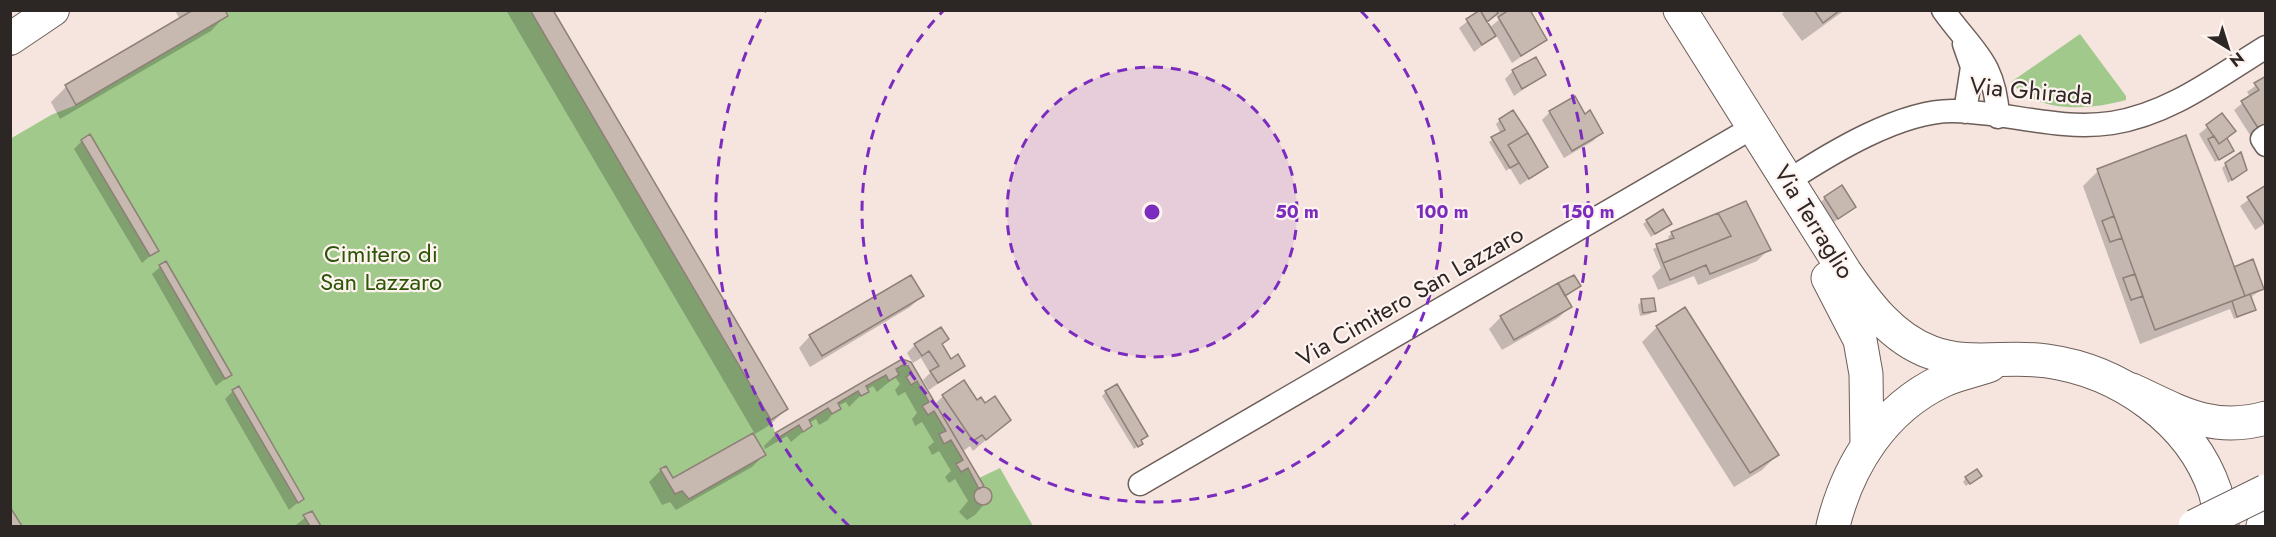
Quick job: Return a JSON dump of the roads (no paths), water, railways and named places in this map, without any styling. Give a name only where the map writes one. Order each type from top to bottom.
[{"type":"main road","name":"Via Terraglio","points":[[1658,10],[1829,280],[1860,340],[1866,374],[1867,444]]},
{"type":"main road","name":"Via Terraglio","points":[[1680,10],[1868,306],[1892,329],[1929,352],[1962,359],[2046,360],[2088,370],[2132,390],[2162,413],[2196,453],[2215,491],[2222,526]]},
{"type":"main road","name":"Via Terraglio","points":[[1833,526],[1842,492],[1867,444],[1904,405],[1942,381],[2003,361]]},
{"type":"main road","points":[[2132,390],[2188,417],[2214,424],[2265,418]]},
{"type":"main road","points":[[2194,526],[2265,491]]},
{"type":"street","points":[[10,39],[53,10]]},
{"type":"street","points":[[1943,10],[1980,57],[1992,77],[1998,117]]},
{"type":"street","points":[[1960,34],[1972,67],[1965,112]]},
{"type":"street","name":"Via Ghirada","points":[[1788,181],[1830,156],[1910,119],[1932,113],[1965,112],[2051,123],[2099,124],[2142,116],[2186,96],[2265,47]]},
{"type":"street","name":"Via Cimitero San Lazzaro","points":[[1140,484],[1738,136]]},
{"type":"street","points":[[2265,136],[2262,139],[2265,145]]},
{"type":"park label","name":"Cimitero di San Lazzaro","points":[[381,268]]}]
